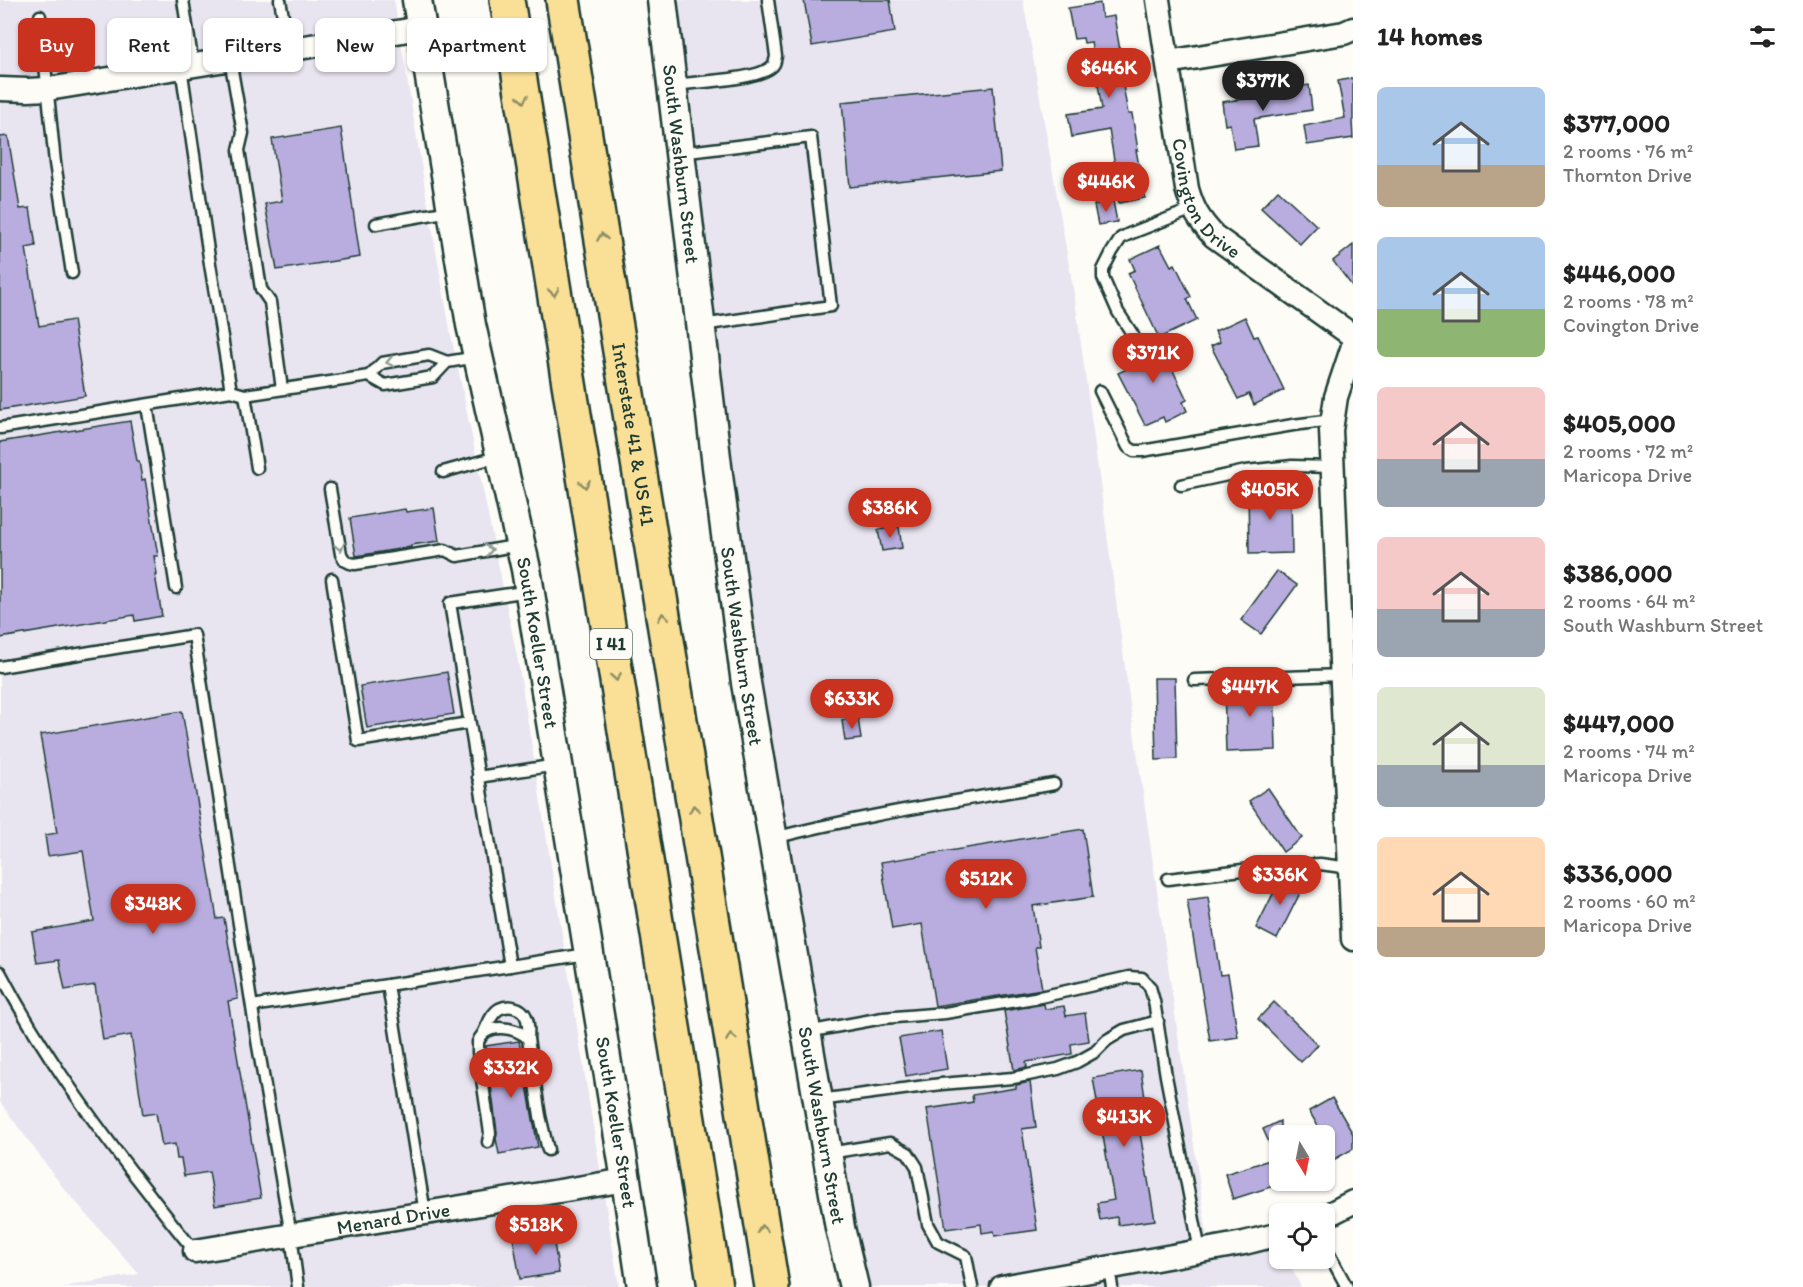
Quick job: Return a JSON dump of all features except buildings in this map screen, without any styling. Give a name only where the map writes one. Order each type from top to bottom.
[{"type":"highway","name":"I 41","points":[[507,0],[715,1287]]},
{"type":"highway","name":"Interstate 41 & US 41","points":[[563,0],[772,1287]]},
{"type":"street","name":"South Koeller Street","points":[[417,0],[420,18]]},
{"type":"street","name":"South Washburn Street","points":[[662,0],[719,483],[746,683],[840,1228],[854,1287]]},
{"type":"street","name":"Covington Drive","points":[[1158,0],[1186,189],[1193,209],[1214,237],[1353,336]]},
{"type":"street","points":[[1168,62],[1344,33],[1353,29]]},
{"type":"street","points":[[303,47],[407,30]]},
{"type":"street","points":[[0,89],[48,89],[151,72]]},
{"type":"street","name":"South Koeller Street","points":[[429,72],[478,357],[530,591],[642,1287]]},
{"type":"street","points":[[1353,346],[1336,397],[1331,430],[1353,939]]},
{"type":"street","name":"Menard Drive","points":[[195,1251],[626,1180]]},
{"type":"street","points":[[1335,1212],[1353,1202]]},
{"type":"street","points":[[1011,1286],[1110,1277],[1200,1251],[1269,1237]]},
{"type":"lane","points":[[183,0],[184,18]]},
{"type":"lane","points":[[280,0],[283,18]]},
{"type":"lane","points":[[672,85],[760,74],[775,64],[776,56],[768,0]]},
{"type":"lane","points":[[40,16],[56,173],[72,273]]},
{"type":"lane","points":[[188,72],[210,264],[231,391]]},
{"type":"lane","points":[[232,72],[243,133],[239,150],[261,289],[270,302],[282,389]]},
{"type":"lane","points":[[680,153],[811,137],[831,306],[700,325]]},
{"type":"lane","points":[[1133,335],[1106,288],[1103,270],[1122,238],[1193,209]]},
{"type":"lane","points":[[376,224],[452,211]]},
{"type":"lane","points":[[0,428],[231,391],[245,395],[369,376],[382,363],[429,355],[447,362],[478,357]]},
{"type":"lane","points":[[369,376],[384,385],[432,377],[447,362]]},
{"type":"lane","points":[[1100,391],[1128,447],[1134,451],[1332,420]]},
{"type":"lane","points":[[245,395],[257,468]]},
{"type":"lane","points":[[147,405],[176,588]]},
{"type":"lane","points":[[443,472],[500,456]]},
{"type":"lane","points":[[1181,485],[1246,471],[1292,466],[1333,467]]},
{"type":"lane","points":[[330,489],[341,554],[345,561],[350,563],[445,549],[457,555],[521,545]]},
{"type":"lane","points":[[332,579],[358,741],[469,723]]},
{"type":"lane","points":[[510,966],[450,603],[530,591]]},
{"type":"lane","points":[[0,667],[195,635],[298,1287]]},
{"type":"lane","points":[[1194,680],[1342,675]]},
{"type":"lane","points":[[478,777],[557,765]]},
{"type":"lane","points":[[773,839],[850,820],[1054,784]]},
{"type":"lane","points":[[1168,879],[1320,864],[1350,868]]},
{"type":"lane","points":[[252,1006],[589,954]]},
{"type":"lane","points":[[0,972],[47,1053],[92,1118],[195,1251]]},
{"type":"lane","points":[[806,1032],[883,1018],[945,1013],[1019,1001],[1129,977],[1142,978],[1150,987],[1158,1022],[1166,1076],[1200,1251]]},
{"type":"lane","points":[[388,985],[425,1213]]},
{"type":"lane","points":[[488,1142],[490,1133],[478,1042],[494,1014],[509,1006],[525,1014],[529,1028],[528,1038],[540,1116],[548,1150]]},
{"type":"lane","points":[[818,1100],[941,1084],[1013,1078],[1058,1070],[1095,1052],[1107,1040],[1124,1030],[1158,1022]]},
{"type":"lane","points":[[483,1035],[489,1031],[508,1028],[528,1038]]},
{"type":"lane","points":[[827,1154],[890,1143],[908,1153],[917,1167],[928,1224],[939,1242],[966,1256],[972,1287]]},
{"type":"lane","points":[[1335,1265],[1347,1287]]},
{"type":"shaded area","points":[[0,0],[394,0],[450,330],[518,661],[619,1287],[63,1287],[139,1274],[62,1186],[0,1102]]},
{"type":"shaded area","points":[[662,0],[1023,0],[1075,300],[1131,711],[1209,1249],[1269,1246],[1269,1269],[1292,1269],[1301,1287],[854,1287],[746,683]]}]
